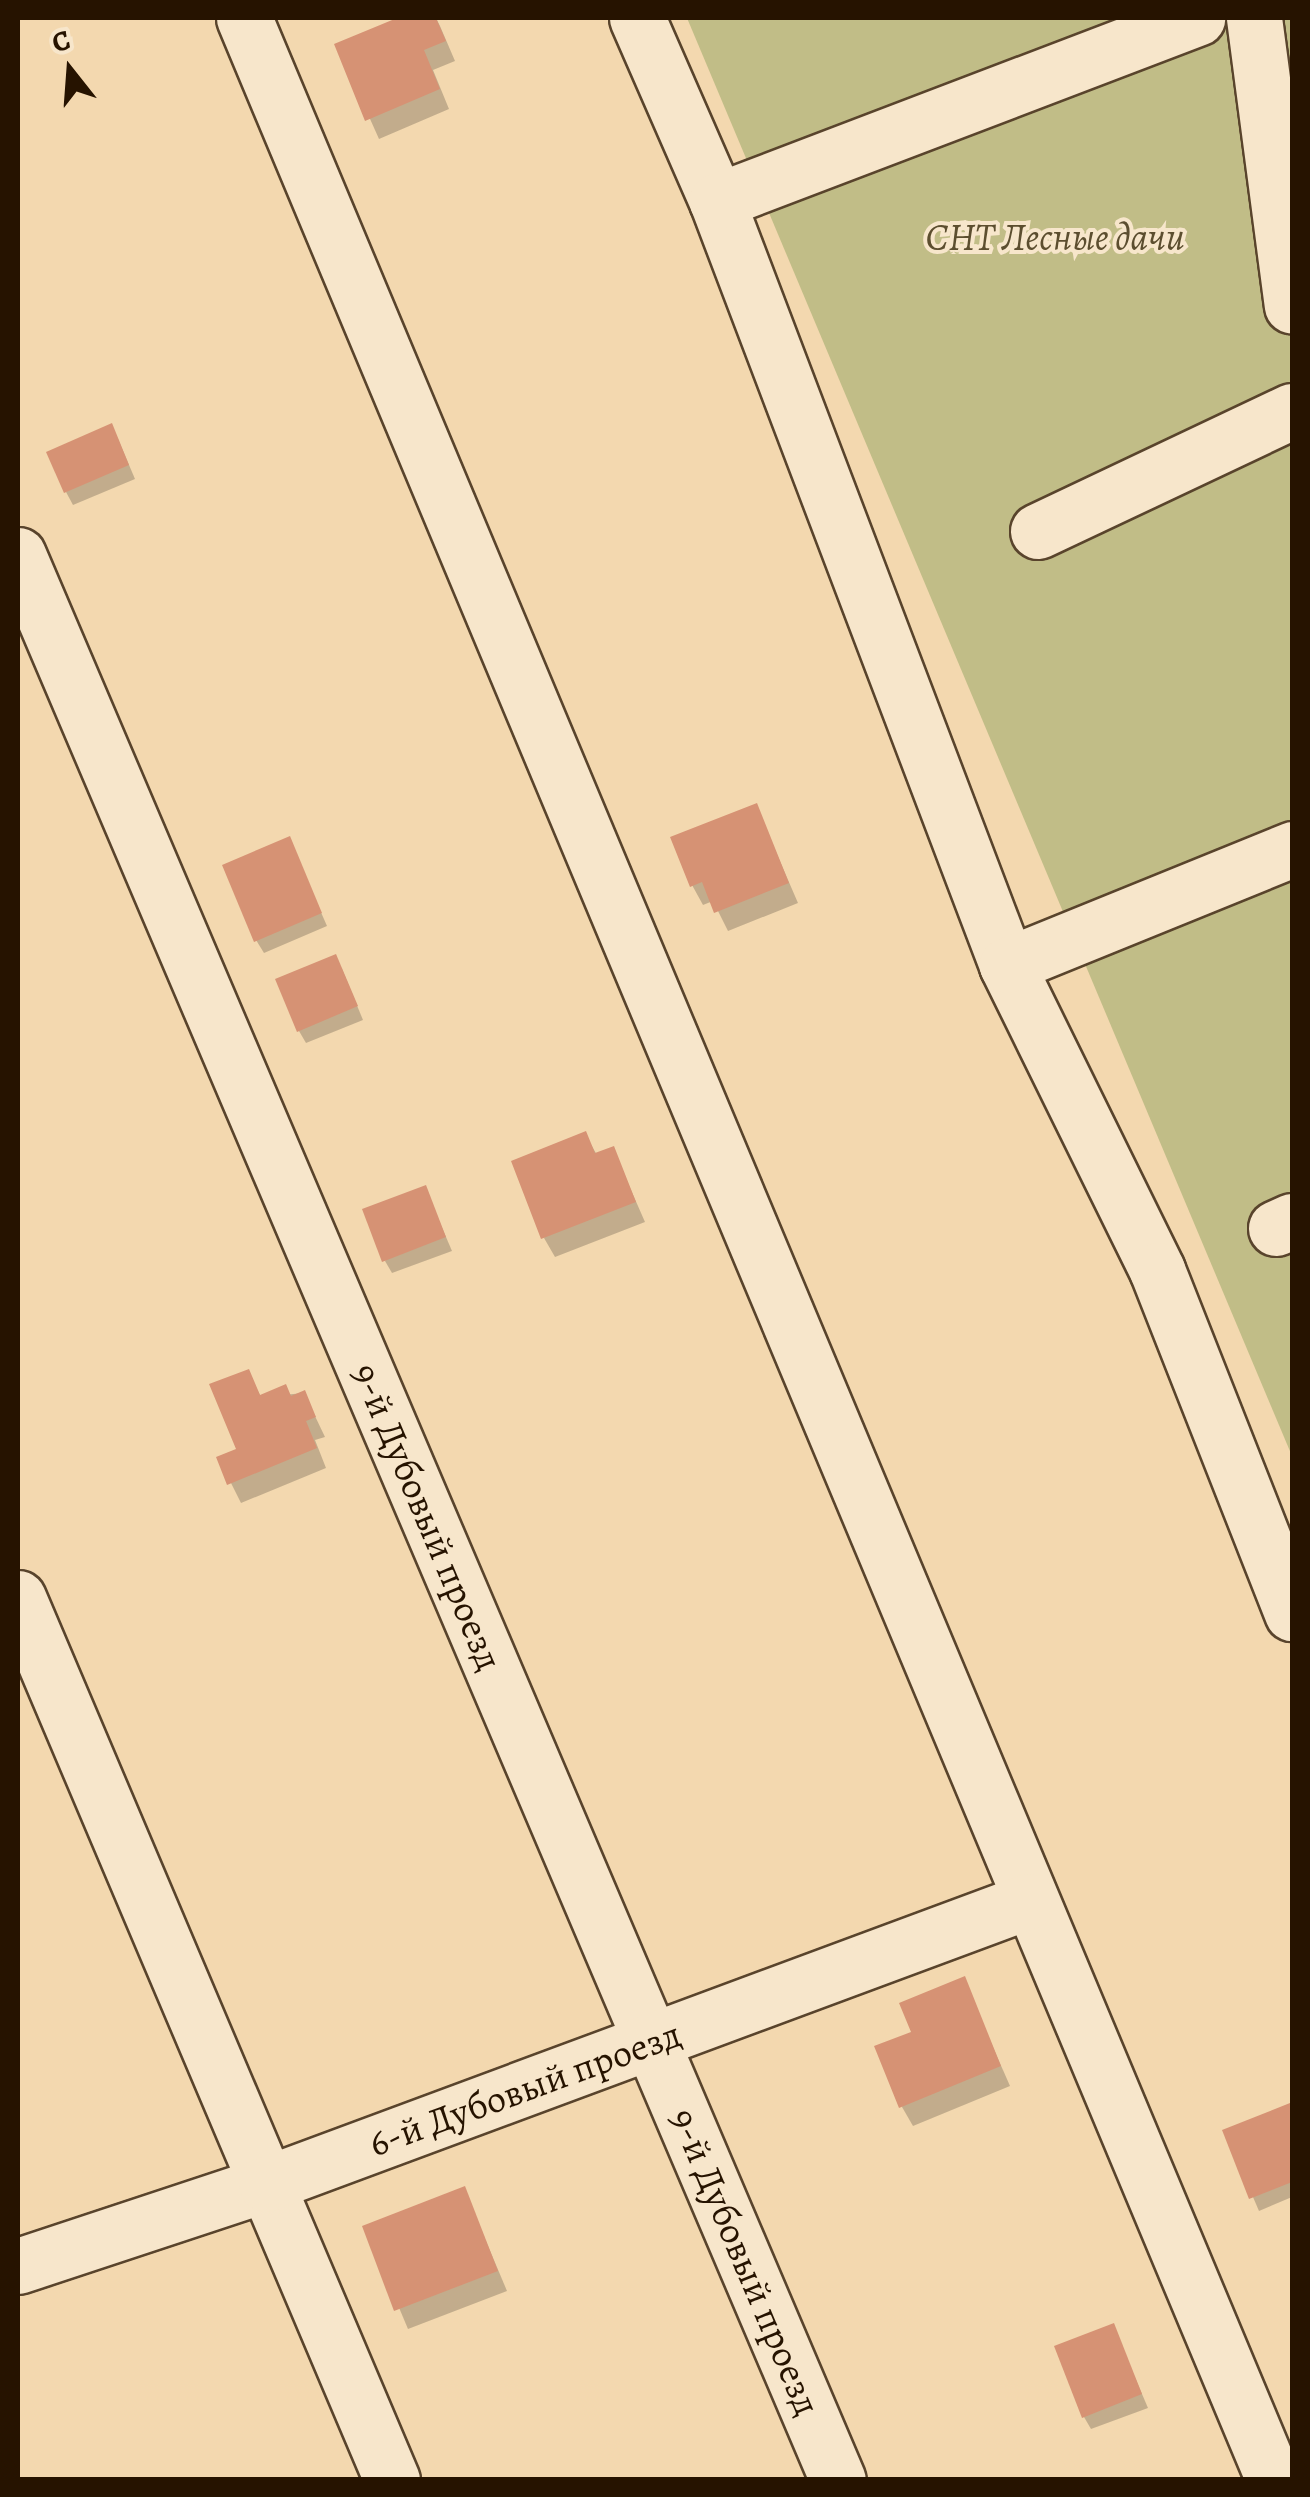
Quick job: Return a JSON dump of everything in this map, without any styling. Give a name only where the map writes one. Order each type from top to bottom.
[{"type":"street","points":[[244,18],[1028,1900],[1274,2480]]},
{"type":"street","points":[[637,18],[718,201],[1007,965],[1157,1270],[1286,1582]]},
{"type":"street","points":[[718,201],[1198,18]]},
{"type":"street","points":[[1254,18],[1292,306]]},
{"type":"street","points":[[1038,531],[1292,411]]},
{"type":"street","name":"9-й Дубовый проезд","points":[[18,555],[838,2480]]},
{"type":"street","points":[[1007,965],[1292,849]]},
{"type":"street","points":[[18,1598],[392,2480]]},
{"type":"street","name":"6-й Дубовый проезд","points":[[18,2266],[266,2184],[1028,1900]]},
{"type":"green space","name":"СНТ Лесные дачи","points":[[687,18],[1292,18],[1292,1456]]},
{"type":"building","points":[[397,18],[436,18],[446,41],[424,50],[440,89],[365,121],[334,44]]},
{"type":"building","points":[[112,423],[129,465],[64,493],[46,452]]},
{"type":"building","points":[[757,803],[789,883],[714,913],[702,882],[690,887],[670,837]]},
{"type":"building","points":[[290,836],[322,913],[254,942],[222,865]]},
{"type":"building","points":[[336,954],[358,1006],[297,1032],[275,979]]},
{"type":"building","points":[[586,1131],[595,1153],[614,1146],[636,1202],[541,1239],[511,1161]]},
{"type":"building","points":[[426,1185],[446,1237],[382,1262],[362,1209]]},
{"type":"building","points":[[249,1369],[260,1395],[286,1384],[291,1396],[305,1390],[316,1417],[306,1421],[317,1448],[227,1485],[216,1457],[236,1449],[209,1384]]},
{"type":"building","points":[[965,1976],[1001,2066],[899,2108],[874,2046],[911,2032],[899,2003]]},
{"type":"building","points":[[1290,2103],[1292,2182],[1249,2199],[1222,2130]]},
{"type":"building","points":[[465,2186],[498,2271],[394,2311],[362,2226]]},
{"type":"building","points":[[1114,2323],[1142,2394],[1082,2418],[1054,2346]]}]
